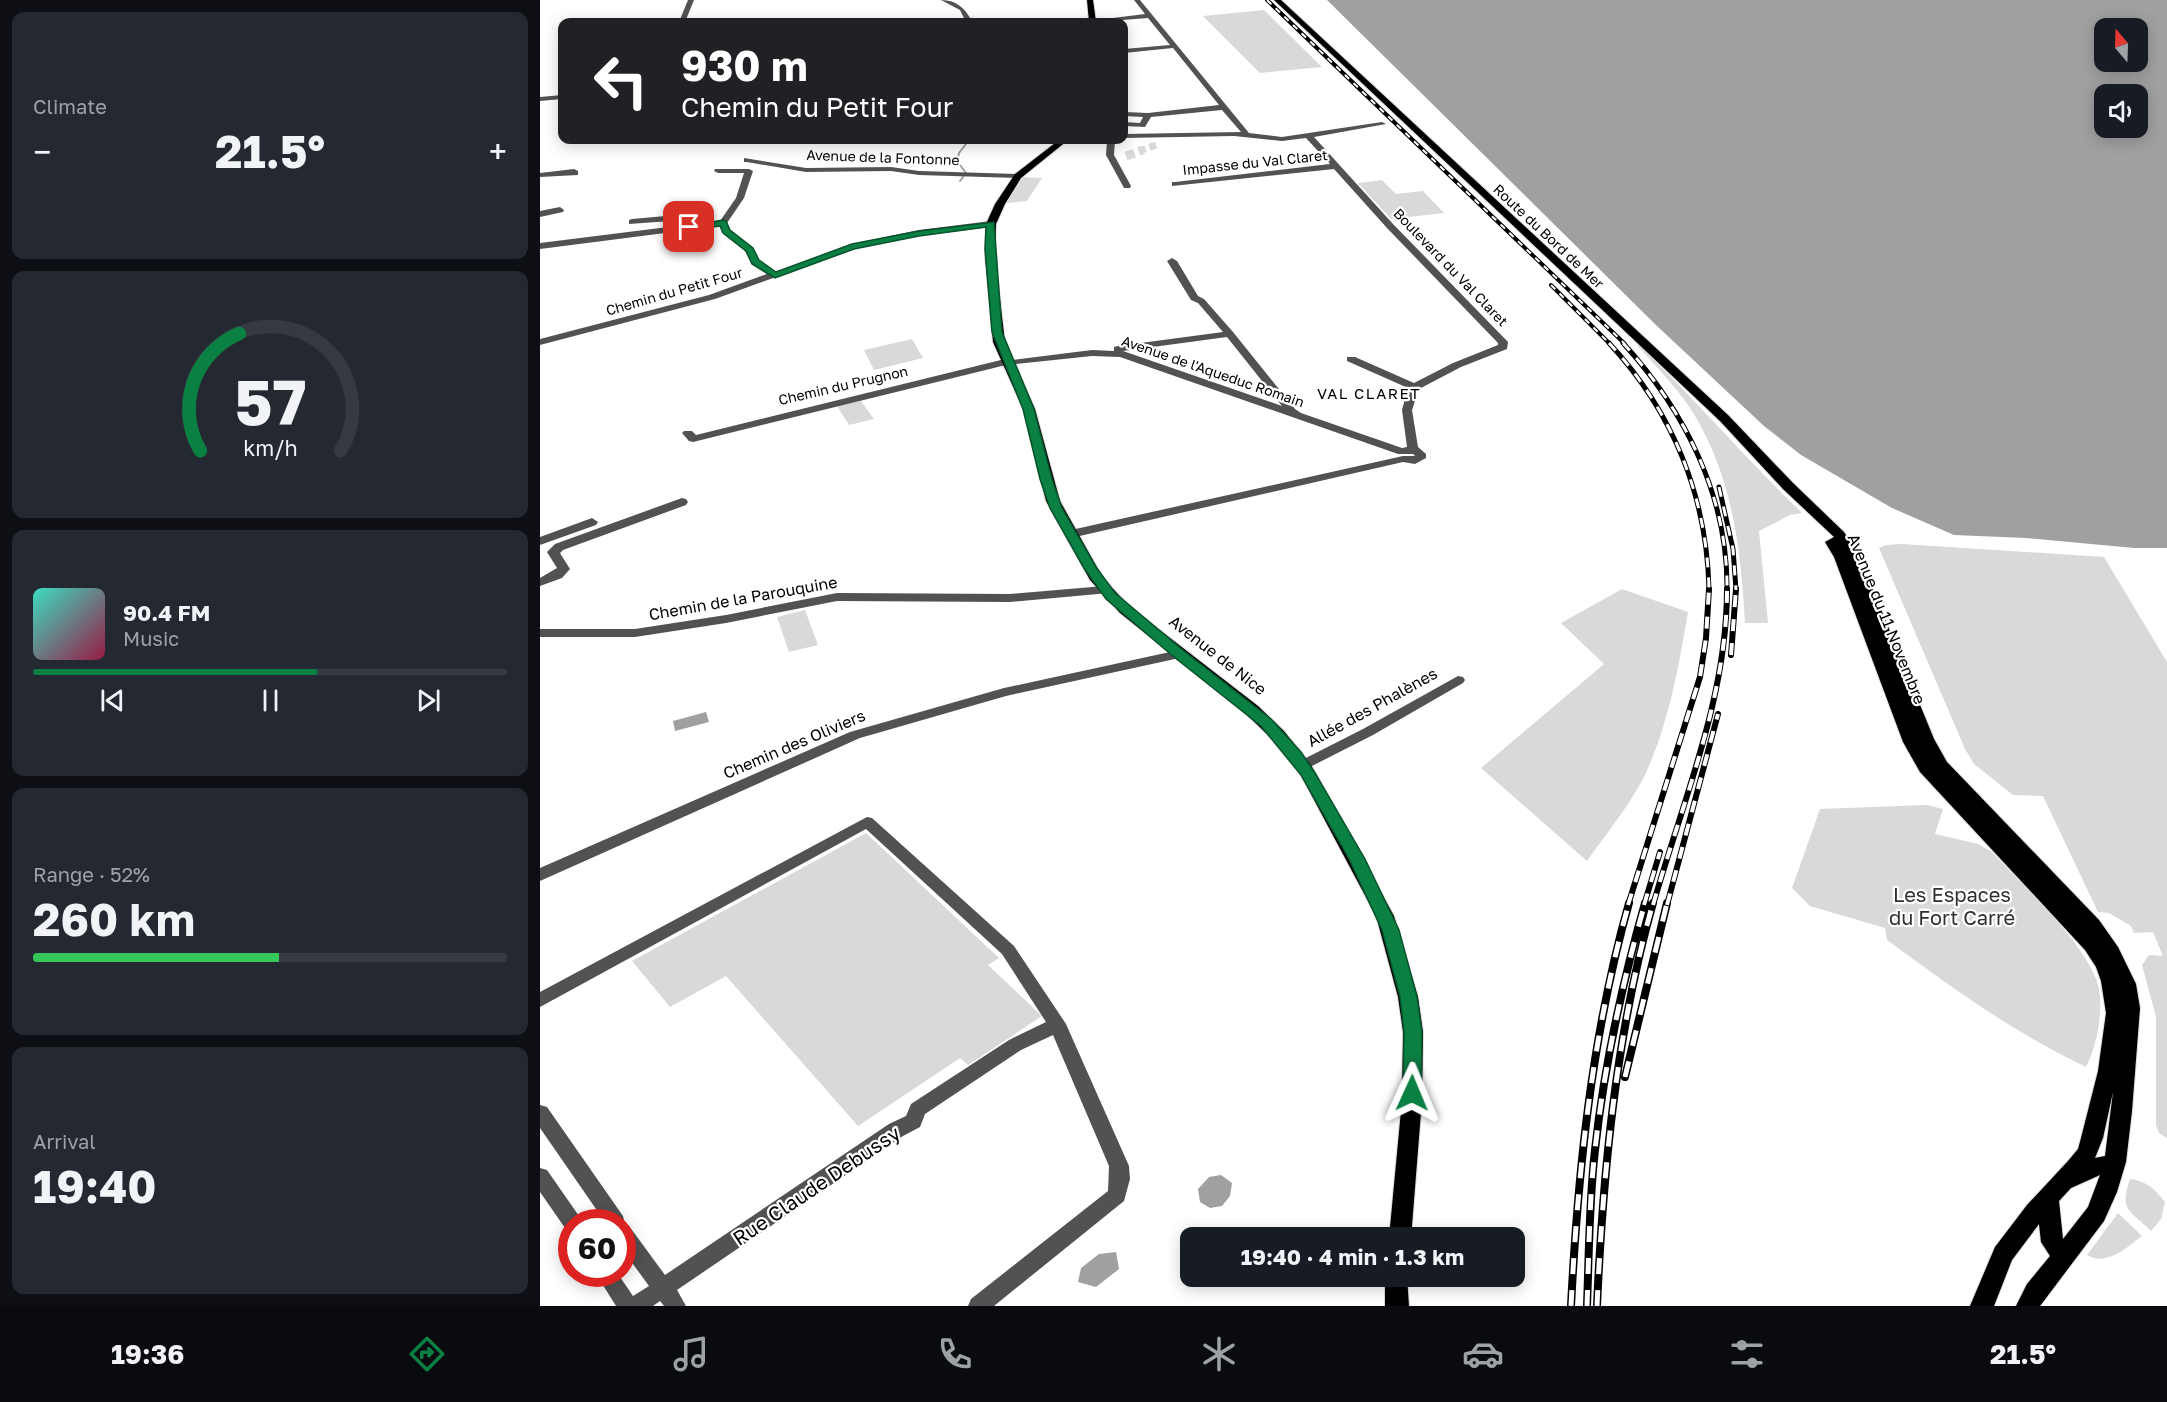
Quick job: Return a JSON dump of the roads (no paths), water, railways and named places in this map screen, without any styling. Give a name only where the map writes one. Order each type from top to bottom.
[{"type":"main road","points":[[1090,0],[1092,18]]},
{"type":"main road","name":"Route du Bord de Mer","points":[[1277,0],[1724,418],[1788,486]]},
{"type":"main road","name":"Route du Bord de Mer","points":[[1282,0],[1288,11]]},
{"type":"main road","points":[[990,226],[1000,204],[1018,176],[1059,144]]},
{"type":"main road","name":"Avenue de Nice","points":[[990,226],[997,332],[1033,421],[1053,501],[1071,534],[1101,585],[1179,654],[1266,722],[1303,765],[1357,859],[1385,916],[1408,997],[1413,1032],[1412,1100],[1401,1227]]},
{"type":"main road","name":"Avenue du 11 Novembre","points":[[1788,486],[1829,536],[1841,557],[1911,742],[1928,772],[2092,945],[2105,965],[2111,981],[2116,1012],[2099,1114],[2087,1153],[2003,1254],[1982,1306]]},
{"type":"main road","name":"Avenue du 11 Novembre","points":[[1788,486],[1843,542],[1860,574],[1926,739],[1941,765],[2092,925],[2110,952],[2126,984],[2130,1008],[2128,1049],[2115,1162],[2106,1192],[2096,1214],[2065,1257],[2035,1292],[2028,1306]]},
{"type":"main road","points":[[1857,600],[1868,603],[1875,623],[1884,636]]},
{"type":"main road","points":[[1963,811],[1974,812],[2011,848],[2028,857]]},
{"type":"main road","points":[[2065,1257],[2052,1242],[2054,1192],[2083,1171],[2115,1162]]},
{"type":"main road","points":[[1389,1306],[1394,1287]]},
{"type":"main road","points":[[1396,1287],[1397,1306]]},
{"type":"street","points":[[684,18],[691,0]]},
{"type":"street","points":[[944,0],[962,9],[967,18]]},
{"type":"street","points":[[1137,0],[1149,18],[1176,46],[1245,134]]},
{"type":"street","points":[[1128,19],[1149,18]]},
{"type":"street","points":[[1128,21],[1149,18]]},
{"type":"street","points":[[1128,51],[1176,46]]},
{"type":"street","points":[[540,99],[558,97]]},
{"type":"street","points":[[1128,114],[1148,115],[1225,107]]},
{"type":"street","points":[[1128,124],[1142,125],[1148,115]]},
{"type":"street","points":[[1128,136],[1245,134],[1282,139],[1382,124]]},
{"type":"street","name":"Boulevard du Val Claret","points":[[1309,136],[1390,226],[1503,342],[1503,347],[1496,351],[1457,365],[1414,387]]},
{"type":"street","points":[[1112,144],[1127,186]]},
{"type":"street","points":[[1120,144],[1128,146]]},
{"type":"street","name":"Avenue de la Fontonne","points":[[747,160],[806,170],[891,169],[919,173],[1018,176]]},
{"type":"street","name":"Impasse du Val Claret","points":[[1174,184],[1338,166]]},
{"type":"street","points":[[540,175],[574,171],[575,173]]},
{"type":"street","points":[[717,171],[749,171],[740,198],[723,223]]},
{"type":"street","points":[[540,214],[560,210]]},
{"type":"street","points":[[632,222],[647,217],[723,223]]},
{"type":"street","points":[[540,246],[691,220]]},
{"type":"street","points":[[723,223],[726,231],[749,250],[755,262],[775,276]]},
{"type":"street","name":"Chemin du Petit Four","points":[[540,342],[663,311],[775,276],[852,247],[919,233],[990,226]]},
{"type":"street","points":[[1172,261],[1194,298],[1201,301],[1230,334],[1291,411],[1308,420]]},
{"type":"street","points":[[1092,353],[1230,334]]},
{"type":"street","name":"Avenue de l'Aqueduc Romain","points":[[1009,362],[1107,352],[1132,356],[1406,454]]},
{"type":"street","points":[[1071,534],[1406,454],[1407,410],[1414,387],[1350,359]]},
{"type":"street","name":"Chemin du Prugnon","points":[[688,433],[693,439],[1009,362]]},
{"type":"street","points":[[554,552],[559,546],[682,502]]},
{"type":"street","points":[[540,541],[592,522]]},
{"type":"street","points":[[540,547],[554,552],[564,569],[558,575],[540,582]]},
{"type":"street","name":"Chemin de la Parouquine","points":[[540,633],[635,633],[726,620],[837,597],[1010,598],[1060,594],[1101,585]]},
{"type":"street","name":"Chemin des Oliviers","points":[[540,875],[855,735],[1004,692],[1179,654]]},
{"type":"street","name":"Allée des Phalènes","points":[[1303,765],[1368,732],[1458,680]]},
{"type":"street","points":[[540,1000],[867,822],[1008,950],[1057,1024],[1119,1166],[1120,1179],[1117,1195],[978,1306]]},
{"type":"street","name":"Rue Claude Debussy","points":[[636,1306],[896,1130],[913,1121],[918,1110],[1015,1045],[1030,1040],[1057,1024]]},
{"type":"street","points":[[540,1113],[607,1209]]},
{"type":"street","points":[[540,1176],[563,1209]]},
{"type":"street","points":[[636,1251],[676,1306]]},
{"type":"street","points":[[615,1287],[628,1306]]},
{"type":"waterway","points":[[960,181],[966,173],[957,161],[959,153],[966,144]]},
{"type":"tunnel","points":[[1139,151],[1159,144]]},
{"type":"tunnel","points":[[1126,156],[1143,150]]},
{"type":"railway","points":[[1267,0],[1625,344]]},
{"type":"railway","points":[[1551,285],[1609,343]]},
{"type":"railway","points":[[1609,343],[1651,397],[1682,457],[1702,521],[1709,589]]},
{"type":"railway","points":[[1623,343],[1666,397],[1699,457],[1720,521],[1727,590]]},
{"type":"railway","points":[[1719,487],[1733,549],[1736,589]]},
{"type":"railway","points":[[1628,905],[1700,677],[1706,638],[1709,589]]},
{"type":"railway","points":[[1731,655],[1736,589]]},
{"type":"railway","points":[[1653,905],[1690,788],[1711,710],[1720,670],[1727,590]]},
{"type":"railway","points":[[1667,905],[1718,714]]},
{"type":"railway","points":[[1644,905],[1660,852]]},
{"type":"railway","points":[[1571,1306],[1583,1153],[1596,1052],[1616,952],[1629,903]]},
{"type":"railway","points":[[1587,1306],[1592,1189],[1603,1088],[1629,964],[1645,903]]},
{"type":"railway","points":[[1597,1306],[1603,1205],[1613,1103],[1629,1002],[1653,903]]},
{"type":"railway","points":[[1625,1077],[1667,903]]},
{"type":"district","name":"VAL CLARET","points":[[1369,393]]},
{"type":"park label","name":"Les Espaces du Fort Carré","points":[[1952,906]]}]
